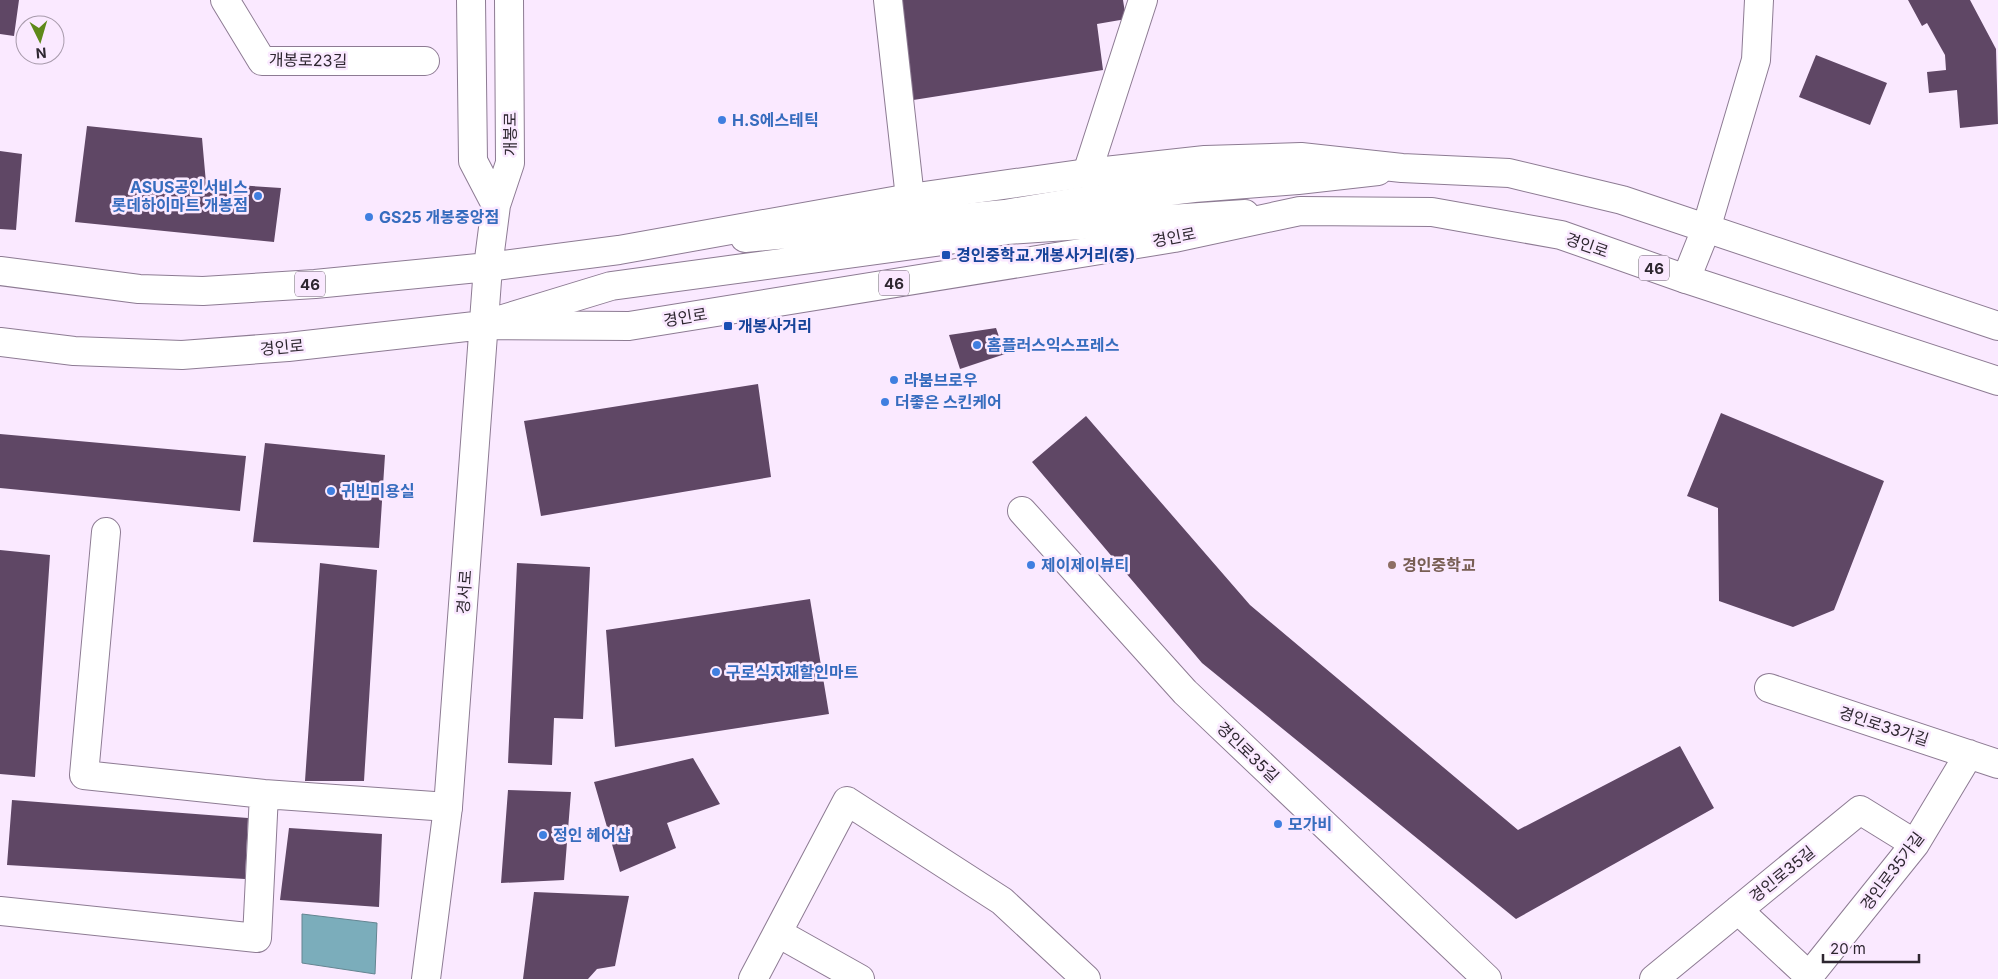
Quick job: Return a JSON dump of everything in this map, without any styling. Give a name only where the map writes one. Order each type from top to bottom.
[{"type":"main road","name":"개봉로23길","points":[[225,0],[262,61],[425,61]]},
{"type":"main road","points":[[471,0],[473,161],[496,205]]},
{"type":"main road","name":"개봉로","points":[[496,205],[510,163],[509,0]]},
{"type":"main road","points":[[888,0],[910,198]]},
{"type":"main road","points":[[1086,173],[1143,0]]},
{"type":"main road","points":[[1686,279],[1706,229],[1756,60],[1759,0]]},
{"type":"main road","name":"46","points":[[0,271],[139,289],[202,291],[315,284],[488,267],[619,250],[910,198],[1086,173],[1205,160],[1301,157],[1402,168],[1509,172],[1622,200],[1998,326]]},
{"type":"main road","points":[[619,250],[1005,214],[1076,202],[1194,188],[1298,180],[1402,168]]},
{"type":"main road","name":"경서로","points":[[426,979],[448,807],[488,267],[496,205]]},
{"type":"main road","points":[[484,325],[621,284],[943,241],[1007,230],[1300,210]]},
{"type":"main road","name":"경인로","points":[[0,342],[74,351],[182,355],[288,347],[484,325],[629,326],[1174,238],[1300,210],[1432,212],[1561,235],[1686,279],[1998,381]]},
{"type":"main road","name":"경인로35길","points":[[1022,511],[1185,692],[1487,979]]},
{"type":"main road","points":[[106,532],[84,774],[264,794],[448,807]]},
{"type":"main road","name":"경인로33가길","points":[[1769,688],[1998,764]]},
{"type":"main road","name":"경인로35가길","points":[[1738,910],[1809,976],[1915,844],[1969,754]]},
{"type":"main road","points":[[0,911],[258,938],[264,794]]},
{"type":"main road","points":[[753,979],[847,801],[1002,901],[1086,979]]},
{"type":"main road","name":"경인로35길","points":[[1654,979],[1860,810],[1915,844]]},
{"type":"main road","points":[[778,933],[860,979]]},
{"type":"water","points":[[302,914],[377,923],[375,974],[302,963]]},
{"type":"building","points":[[0,0],[19,0],[17,15],[15,15],[14,36],[0,34]]},
{"type":"building","points":[[892,0],[1123,0],[1126,19],[1097,24],[1103,70],[907,101]]},
{"type":"building","points":[[1908,0],[1970,0],[1996,49],[1998,124],[1960,128],[1957,90],[1929,93],[1927,72],[1946,70],[1945,55],[1927,23],[1922,26]]},
{"type":"building","points":[[1816,55],[1887,83],[1870,125],[1799,97]]},
{"type":"building","points":[[87,126],[202,138],[206,183],[281,188],[274,242],[75,222]]},
{"type":"building","points":[[0,151],[22,154],[16,230],[0,229]]},
{"type":"building","name":"홈플러스익스프레스","points":[[996,328],[1005,354],[960,369],[949,335]]},
{"type":"building","points":[[758,384],[771,477],[541,516],[524,421]]},
{"type":"building","points":[[1721,413],[1884,481],[1834,610],[1793,627],[1719,601],[1718,508],[1687,496]]},
{"type":"building","points":[[1086,416],[1250,605],[1518,830],[1680,746],[1714,808],[1516,919],[1202,663],[1032,462]]},
{"type":"building","points":[[0,434],[246,456],[240,511],[0,488]]},
{"type":"building","points":[[265,443],[385,455],[379,548],[253,542]]},
{"type":"building","points":[[0,550],[50,555],[35,777],[0,774]]},
{"type":"building","points":[[320,563],[377,570],[364,781],[305,781]]},
{"type":"building","points":[[517,563],[590,567],[583,719],[554,718],[552,765],[508,763]]},
{"type":"building","name":"구로식자재할인마트","points":[[810,599],[829,714],[615,747],[606,630]]},
{"type":"building","points":[[693,758],[720,804],[667,823],[676,848],[620,872],[594,782]]},
{"type":"building","points":[[508,790],[571,792],[564,880],[501,883]]},
{"type":"building","points":[[12,800],[248,818],[245,879],[7,865]]},
{"type":"building","points":[[289,828],[382,834],[379,907],[280,900]]},
{"type":"building","points":[[534,892],[629,896],[615,966],[597,969],[588,979],[523,979]]},
{"type":"place","name":"H.S에스테틱","points":[[722,120]]},
{"type":"place","name":"ASUS공인서비스 롯데하이마트 개봉점","points":[[258,196]]},
{"type":"place","name":"GS25 개봉중앙점","points":[[369,217]]},
{"type":"place","name":"경인중학교.개봉사거리(중)","points":[[946,255]]},
{"type":"place","name":"개봉사거리","points":[[728,326]]},
{"type":"place","name":"홈플러스익스프레스","points":[[977,345]]},
{"type":"place","name":"라붐브로우","points":[[894,380]]},
{"type":"place","name":"더좋은 스킨케어","points":[[885,402]]},
{"type":"place","name":"귀빈미용실","points":[[331,491]]},
{"type":"place","name":"제이제이뷰티","points":[[1031,565]]},
{"type":"place","name":"경인중학교","points":[[1392,565]]},
{"type":"place","name":"구로식자재할인마트","points":[[716,672]]},
{"type":"place","name":"모가비","points":[[1278,824]]},
{"type":"place","name":"정인 헤어샵","points":[[543,835]]}]
